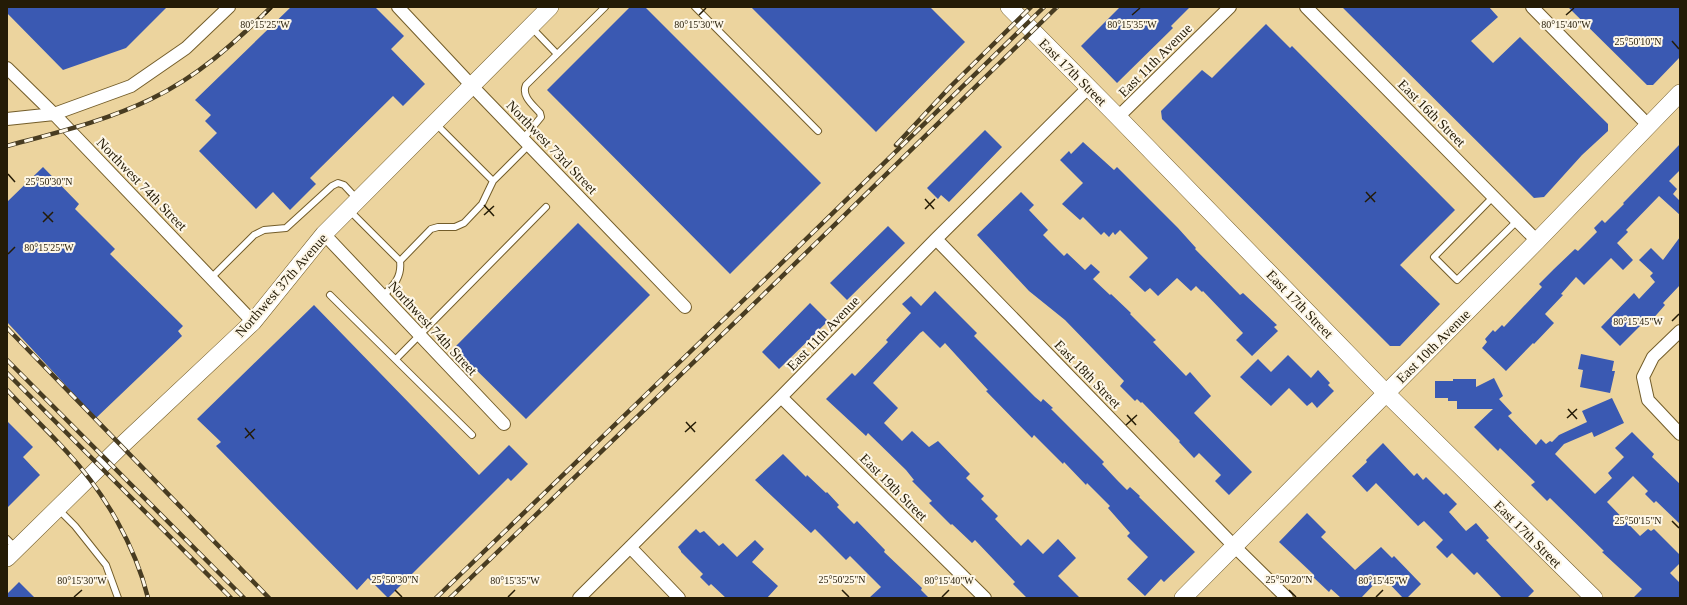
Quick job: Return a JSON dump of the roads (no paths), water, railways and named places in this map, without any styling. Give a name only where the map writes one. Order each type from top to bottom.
[{"type":"street","points":[[7,119],[54,114],[131,86],[186,48],[229,7]]},
{"type":"street","name":"Northwest 73rd Street","points":[[398,7],[685,307]]},
{"type":"street","name":"Northwest 37th Avenue","points":[[10,549],[58,509],[120,447],[253,322],[324,234],[550,7]]},
{"type":"street","name":"East 17th Street","points":[[1009,7],[1386,393],[1594,598]]},
{"type":"street","name":"East 11th Avenue","points":[[1118,117],[1230,7]]},
{"type":"street","name":"East 16th Street","points":[[1306,7],[1537,241]]},
{"type":"street","points":[[1532,7],[1648,124]]},
{"type":"street","name":"Northwest 74th Street","points":[[7,68],[54,114],[253,322]]},
{"type":"street","name":"East 11th Avenue","points":[[579,598],[782,397],[936,239],[1088,88]]},
{"type":"street","name":"East 10th Avenue","points":[[1183,598],[1537,241],[1648,124],[1680,93]]},
{"type":"street","name":"Northwest 74th Street","points":[[324,234],[504,424]]},
{"type":"street","name":"East 18th Street","points":[[936,239],[1234,546],[1287,598]]},
{"type":"street","points":[[1680,331],[1653,358],[1642,377],[1648,400],[1680,434]]},
{"type":"street","name":"East 19th Street","points":[[782,397],[985,598]]},
{"type":"street","points":[[630,548],[679,598]]},
{"type":"lane","points":[[400,261],[431,229],[438,226],[455,227],[464,223],[482,204],[493,181],[526,142],[541,117],[540,113],[524,95],[526,85],[605,7]]},
{"type":"lane","points":[[695,7],[818,131]]},
{"type":"lane","points":[[531,27],[557,54]]},
{"type":"lane","points":[[435,123],[493,181]]},
{"type":"lane","points":[[211,278],[254,235],[264,230],[286,228],[332,186],[338,183],[344,185],[353,205],[400,261],[401,270],[397,282],[383,296]]},
{"type":"lane","points":[[1493,196],[1434,257],[1457,280],[1517,221]]},
{"type":"lane","points":[[396,359],[546,207]]},
{"type":"lane","points":[[330,295],[472,435]]},
{"type":"lane","points":[[58,509],[75,526],[106,565],[118,598]]},
{"type":"railway","points":[[7,146],[98,120],[151,99],[200,70],[244,33],[271,7]]},
{"type":"railway","points":[[896,145],[950,87],[1031,7]]},
{"type":"railway","points":[[436,598],[1044,7]]},
{"type":"railway","points":[[450,598],[763,295],[1057,7]]},
{"type":"railway","points":[[7,328],[269,598]]},
{"type":"railway","points":[[7,360],[244,598]]},
{"type":"railway","points":[[7,373],[231,598]]},
{"type":"railway","points":[[7,390],[67,452],[93,484],[116,520],[126,539],[135,558],[148,598]]}]
